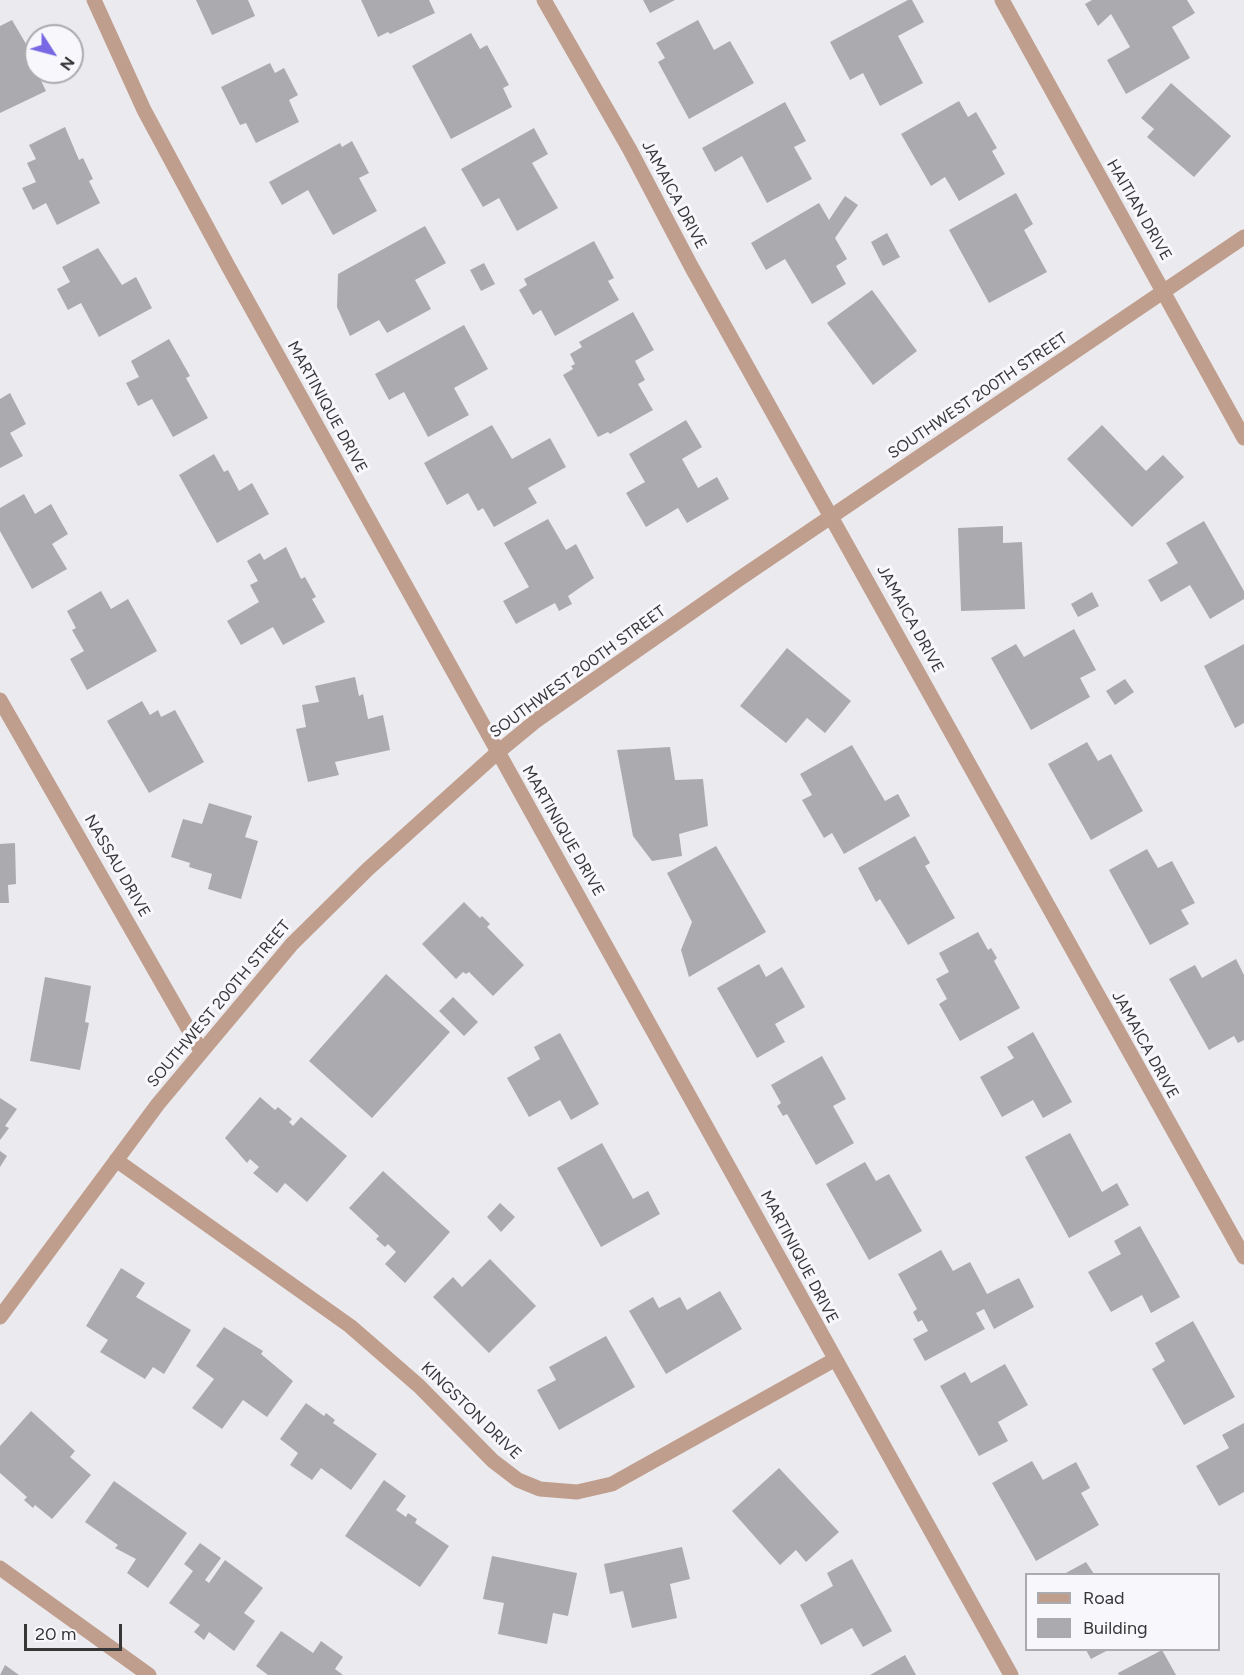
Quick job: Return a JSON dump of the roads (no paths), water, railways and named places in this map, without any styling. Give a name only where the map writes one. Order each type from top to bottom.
[{"type":"street","name":"MARTINIQUE DRIVE","points":[[94,0],[144,110],[175,169],[498,752],[678,1071],[834,1360],[1011,1675]]},
{"type":"street","name":"JAMAICA DRIVE","points":[[544,0],[630,150],[672,232],[1244,1257]]},
{"type":"street","name":"HAITIAN DRIVE","points":[[1002,0],[1244,438]]},
{"type":"street","name":"SOUTHWEST 200TH STREET","points":[[0,1317],[116,1160],[201,1051],[300,936],[368,869],[498,752],[597,678],[1244,237]]},
{"type":"street","name":"NASSAU DRIVE","points":[[1,705],[201,1051]]},
{"type":"street","name":"KINGSTON DRIVE","points":[[116,1160],[350,1326],[419,1386],[493,1461],[518,1480],[540,1489],[578,1492],[612,1484],[834,1360]]},
{"type":"street","points":[[0,1568],[149,1675]]}]
